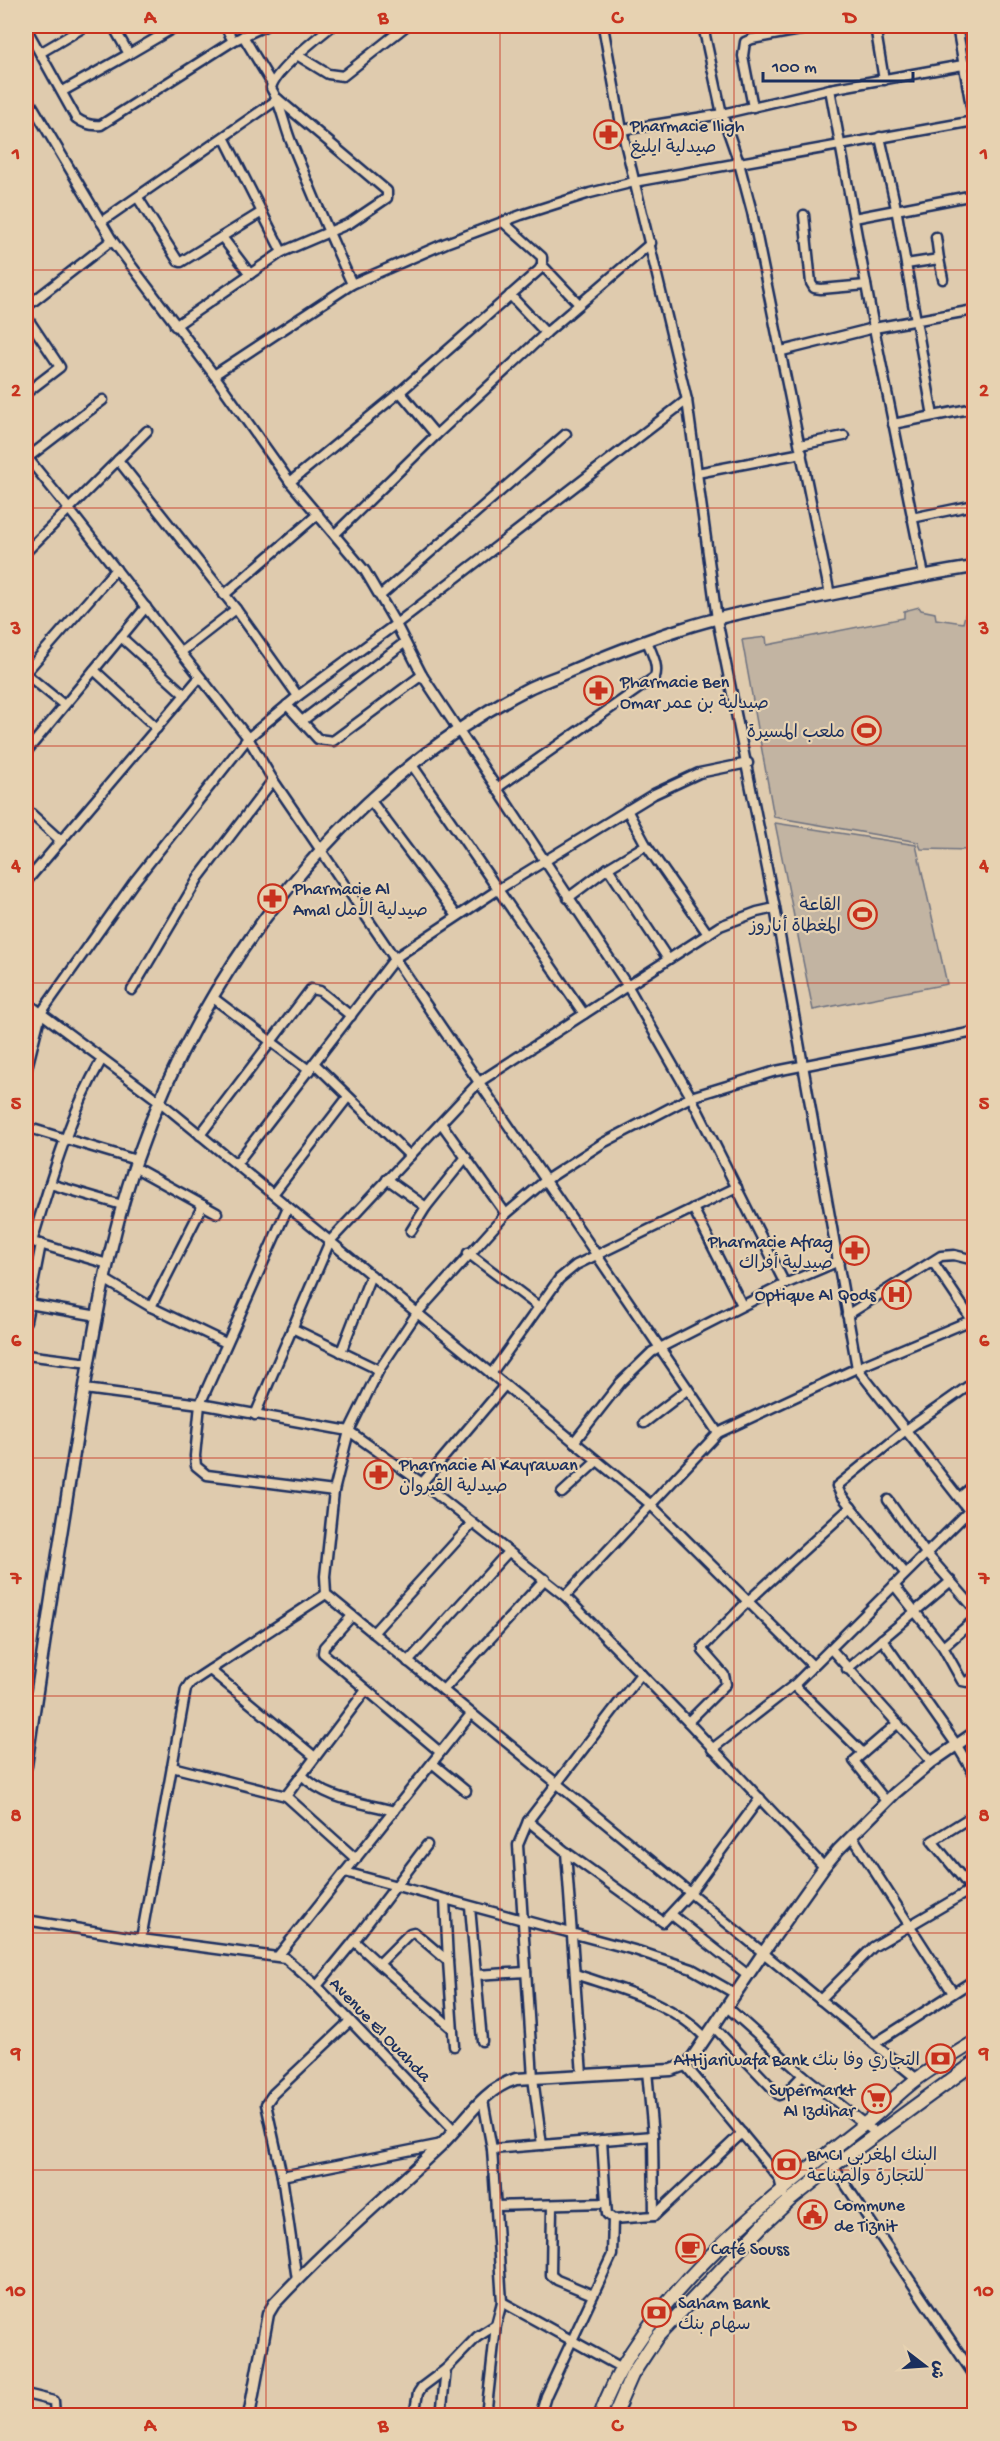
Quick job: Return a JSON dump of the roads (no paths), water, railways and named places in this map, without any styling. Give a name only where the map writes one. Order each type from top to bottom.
[{"type":"main road","points":[[600,2415],[620,2367],[645,2330],[685,2284],[784,2183],[865,2124],[917,2079],[975,2042]]},
{"type":"main road","points":[[949,2058],[958,2073]]},
{"type":"main road","points":[[614,2415],[632,2375],[657,2337],[789,2201],[975,2062]]},
{"type":"street","points":[[40,53],[86,26]]},
{"type":"street","points":[[114,26],[129,54]]},
{"type":"street","points":[[63,91],[177,26]]},
{"type":"street","points":[[225,26],[233,41]]},
{"type":"street","points":[[26,28],[76,118],[87,125],[101,125],[233,41],[265,26]]},
{"type":"street","points":[[272,84],[297,55],[332,26]]},
{"type":"street","points":[[297,55],[328,74],[343,76],[406,26]]},
{"type":"street","points":[[603,26],[622,130],[687,400],[717,618],[748,763],[857,1368],[972,1514],[926,1552],[794,1685],[712,1749]]},
{"type":"street","points":[[703,26],[722,114],[739,163],[752,212],[830,595]]},
{"type":"street","points":[[753,107],[743,56],[745,42],[822,26]]},
{"type":"street","points":[[875,26],[885,80]]},
{"type":"street","points":[[214,375],[352,284],[446,243],[590,193],[634,182],[974,122],[957,26]]},
{"type":"street","points":[[243,36],[272,84],[289,137],[352,284]]},
{"type":"street","points":[[622,130],[722,114],[830,89],[975,63]]},
{"type":"street","points":[[830,89],[874,328],[924,575]]},
{"type":"street","points":[[26,95],[112,240],[214,375],[290,482],[365,571],[422,675],[627,985],[691,1097],[785,1284]]},
{"type":"street","points":[[101,222],[278,99]]},
{"type":"street","points":[[175,326],[282,252],[357,219],[383,203],[387,198],[387,191],[278,99]]},
{"type":"street","points":[[224,137],[282,252]]},
{"type":"street","points":[[880,137],[896,208],[933,416]]},
{"type":"street","points":[[854,218],[896,208],[975,195]]},
{"type":"street","points":[[138,198],[179,261],[184,262],[262,212]]},
{"type":"street","points":[[804,215],[811,283],[814,288],[866,285]]},
{"type":"street","points":[[503,222],[542,257],[542,265],[579,304]]},
{"type":"street","points":[[222,237],[250,274]]},
{"type":"street","points":[[936,237],[943,279]]},
{"type":"street","points":[[26,307],[112,240]]},
{"type":"street","points":[[335,534],[436,435],[546,333],[651,243]]},
{"type":"street","points":[[906,264],[939,259]]},
{"type":"street","points":[[290,482],[400,392],[542,265]]},
{"type":"street","points":[[510,296],[546,333]]},
{"type":"street","points":[[782,351],[874,328],[975,310]]},
{"type":"street","points":[[26,316],[60,367],[26,393]]},
{"type":"street","points":[[400,392],[436,435]]},
{"type":"street","points":[[103,400],[26,458],[68,508],[248,738],[273,780],[718,1433]]},
{"type":"street","points":[[26,1072],[40,1015],[135,882],[248,738],[298,696],[396,624],[687,400]]},
{"type":"street","points":[[893,424],[973,408],[975,424]]},
{"type":"street","points":[[27,548],[147,431]]},
{"type":"street","points":[[380,596],[566,434]]},
{"type":"street","points":[[697,473],[801,449],[844,436]]},
{"type":"street","points":[[118,460],[236,609],[298,696]]},
{"type":"street","points":[[912,518],[975,505]]},
{"type":"street","points":[[224,595],[318,514]]},
{"type":"street","points":[[26,1766],[89,1363],[104,1279],[122,1205],[135,1163],[159,1101],[232,964],[283,894],[321,850],[412,765],[459,731],[531,687],[646,640],[717,618],[924,575],[975,567]]},
{"type":"street","points":[[64,705],[26,673],[116,569]]},
{"type":"street","points":[[26,752],[146,607]]},
{"type":"street","points":[[182,652],[236,609]]},
{"type":"street","points":[[121,637],[184,695]]},
{"type":"street","points":[[497,788],[655,677],[657,672],[655,663],[646,640]]},
{"type":"street","points":[[302,722],[404,643]]},
{"type":"street","points":[[94,670],[157,728]]},
{"type":"street","points":[[287,705],[318,739],[333,741],[422,675]]},
{"type":"street","points":[[26,882],[201,676]]},
{"type":"street","points":[[236,1164],[395,958],[499,889],[654,794],[699,772],[748,763]]},
{"type":"street","points":[[412,765],[584,1014]]},
{"type":"street","points":[[132,990],[199,877],[273,780]]},
{"type":"street","points":[[371,801],[457,916]]},
{"type":"street","points":[[26,809],[61,841]]},
{"type":"street","points":[[627,810],[646,845],[708,934]]},
{"type":"street","points":[[568,898],[608,868],[646,845]]},
{"type":"street","points":[[608,868],[669,958]]},
{"type":"street","points":[[255,1415],[330,1241],[479,1082],[708,934],[736,919],[775,908]]},
{"type":"street","points":[[200,1135],[311,989],[320,991],[351,1017]]},
{"type":"street","points":[[213,997],[312,1067],[348,1096],[410,1156]]},
{"type":"street","points":[[26,1002],[40,1015],[159,1101],[650,1504],[812,1665]]},
{"type":"street","points":[[26,1021],[40,1015]]},
{"type":"street","points":[[917,2079],[326,1594],[325,1576],[334,1491],[349,1431],[379,1370],[417,1313],[468,1253],[506,1214],[546,1180],[603,1143],[691,1097],[743,1080],[804,1066],[975,1032]]},
{"type":"street","points":[[26,1321],[33,1242],[65,1139],[81,1100],[102,1059]]},
{"type":"street","points":[[273,1194],[348,1096]]},
{"type":"street","points":[[441,1123],[506,1214]]},
{"type":"street","points":[[26,1127],[135,1163],[217,1213]]},
{"type":"street","points":[[411,1231],[426,1207],[466,1157]]},
{"type":"street","points":[[387,1179],[426,1207]]},
{"type":"street","points":[[50,1184],[122,1205]]},
{"type":"street","points":[[491,1374],[539,1307],[564,1275],[576,1265],[737,1187]]},
{"type":"street","points":[[150,1306],[203,1205]]},
{"type":"street","points":[[288,1207],[200,1404],[196,1466],[207,1475],[334,1491]]},
{"type":"street","points":[[693,1208],[742,1305]]},
{"type":"street","points":[[33,1242],[108,1264]]},
{"type":"street","points":[[468,1253],[539,1307]]},
{"type":"street","points":[[846,1315],[947,1255],[975,1260]]},
{"type":"street","points":[[574,1442],[621,1382],[640,1362],[659,1347],[785,1284],[839,1261]]},
{"type":"street","points":[[566,1596],[718,1433],[857,1368],[973,1319],[933,1262]]},
{"type":"street","points":[[341,1352],[371,1275]]},
{"type":"street","points":[[104,1279],[150,1306],[226,1343]]},
{"type":"street","points":[[29,1304],[98,1316]]},
{"type":"street","points":[[292,1328],[379,1370]]},
{"type":"street","points":[[26,1355],[89,1363]]},
{"type":"street","points":[[905,1573],[837,1489],[838,1483],[906,1430],[975,1382]]},
{"type":"street","points":[[422,1483],[505,1385]]},
{"type":"street","points":[[85,1389],[200,1404],[349,1431],[422,1483],[566,1596],[824,1867]]},
{"type":"street","points":[[644,1423],[688,1389]]},
{"type":"street","points":[[562,1493],[597,1461]]},
{"type":"street","points":[[960,1497],[975,1485]]},
{"type":"street","points":[[888,1500],[926,1552],[975,1608]]},
{"type":"street","points":[[688,1722],[726,1684],[724,1675],[702,1649],[747,1602],[851,1507]]},
{"type":"street","points":[[373,1633],[472,1524]]},
{"type":"street","points":[[408,1662],[508,1552]]},
{"type":"street","points":[[443,1690],[544,1578]]},
{"type":"street","points":[[847,1668],[951,1581]]},
{"type":"street","points":[[894,1586],[943,1647],[962,1681],[967,1682],[975,1676]]},
{"type":"street","points":[[141,1939],[186,1689],[190,1683],[326,1594]]},
{"type":"street","points":[[352,1616],[324,1647],[322,1653],[440,1752]]},
{"type":"street","points":[[943,1647],[975,1620]]},
{"type":"street","points":[[882,1639],[975,1774]]},
{"type":"street","points":[[831,1649],[932,1762]]},
{"type":"street","points":[[210,1670],[315,1757]]},
{"type":"street","points":[[542,2145],[533,2078],[518,1845],[528,1821],[641,1674]]},
{"type":"street","points":[[794,1685],[863,1753]]},
{"type":"street","points":[[286,1796],[366,1690]]},
{"type":"street","points":[[26,1920],[141,1939],[278,1956],[471,1714]]},
{"type":"street","points":[[886,1801],[854,1763],[898,1723]]},
{"type":"street","points":[[249,2415],[268,2314],[297,2280],[442,2144],[483,2100],[505,2082],[533,2078],[671,2070],[685,2065],[714,2027],[824,1867],[886,1801],[932,1762],[975,1733]]},
{"type":"street","points":[[432,1763],[466,1791]]},
{"type":"street","points":[[172,1767],[286,1796],[356,1859]]},
{"type":"street","points":[[302,1775],[313,1786],[328,1794],[394,1810]]},
{"type":"street","points":[[528,1821],[566,1852],[660,1921],[665,1922],[690,1893],[760,1798]]},
{"type":"street","points":[[820,2000],[864,1954],[910,1924],[973,1890],[932,1840],[975,1815]]},
{"type":"street","points":[[852,1836],[953,1992]]},
{"type":"street","points":[[317,1986],[427,1845]]},
{"type":"street","points":[[566,1852],[582,2075]]},
{"type":"street","points":[[345,1872],[394,1887],[573,1932],[681,1965],[716,1981],[736,1994]]},
{"type":"street","points":[[445,1900],[454,2046]]},
{"type":"street","points":[[470,1907],[482,2041]]},
{"type":"street","points":[[672,1915],[748,1975]]},
{"type":"street","points":[[379,1964],[411,1932],[448,1961]]},
{"type":"street","points":[[354,1941],[453,2029]]},
{"type":"street","name":"Avenue El Ouahda","points":[[278,1956],[293,1963],[317,1986],[455,2131]]},
{"type":"street","points":[[476,1975],[526,1972]]},
{"type":"street","points":[[575,1974],[663,2005],[690,2022],[706,2038]]},
{"type":"street","points":[[874,2044],[975,1980]]},
{"type":"street","points":[[727,2007],[803,2075],[877,2134]]},
{"type":"street","points":[[297,2280],[282,2176],[266,2110],[269,2099],[350,2022]]},
{"type":"street","points":[[714,2027],[779,2095],[789,2090],[803,2075]]},
{"type":"street","points":[[685,2065],[784,2183],[799,2193]]},
{"type":"street","points":[[647,2071],[653,2136],[654,2216]]},
{"type":"street","points":[[483,2100],[492,2149],[502,2302],[495,2325],[486,2415]]},
{"type":"street","points":[[602,2140],[607,2214],[613,2219],[654,2216],[742,2133]]},
{"type":"street","points":[[492,2149],[653,2136]]},
{"type":"street","points":[[282,2176],[442,2144]]},
{"type":"street","points":[[833,2166],[975,2375]]},
{"type":"street","points":[[784,2183],[789,2201]]},
{"type":"street","points":[[496,2206],[606,2203]]},
{"type":"street","points":[[552,2205],[551,2275],[556,2280],[593,2295]]},
{"type":"street","points":[[540,2415],[612,2255],[613,2219]]},
{"type":"street","points":[[502,2302],[620,2367]]},
{"type":"street","points":[[414,2415],[418,2393],[422,2387],[446,2369],[477,2337],[495,2325]]},
{"type":"street","points":[[441,2415],[446,2369]]},
{"type":"street","points":[[26,2394],[54,2400],[55,2415]]},
{"type":"place","name":"Pharmacie Iligh صيدلية ايليغ","points":[[609,135]]},
{"type":"place","name":"Pharmacie Ben Omar صيدلية بن عمر","points":[[599,691]]},
{"type":"place","name":"ملعب المسيرة","points":[[866,731]]},
{"type":"place","name":"Pharmacie Al Amal صيدلية الأمل","points":[[272,898]]},
{"type":"place","name":"القاعة المغطاة أناروز","points":[[862,914]]},
{"type":"place","name":"Pharmacie Afrag صيدلية أفراك","points":[[854,1251]]},
{"type":"place","name":"Optique Al Qods","points":[[897,1294]]},
{"type":"place","name":"Pharmacie Al Kayrawan صيدلية القيروان","points":[[378,1474]]},
{"type":"place","name":"Attijariwafa Bank التجاري وفا بنك","points":[[941,2059]]},
{"type":"place","name":"Supermarkt Al Izdihar","points":[[876,2099]]},
{"type":"place","name":"BMCI البنك المغربي للتجارة والصناعة","points":[[786,2164]]},
{"type":"place","name":"Commune de Tiznit","points":[[813,2214]]},
{"type":"place","name":"Café Souss","points":[[690,2248]]},
{"type":"place","name":"Saham Bank سهام بنك","points":[[657,2312]]}]
